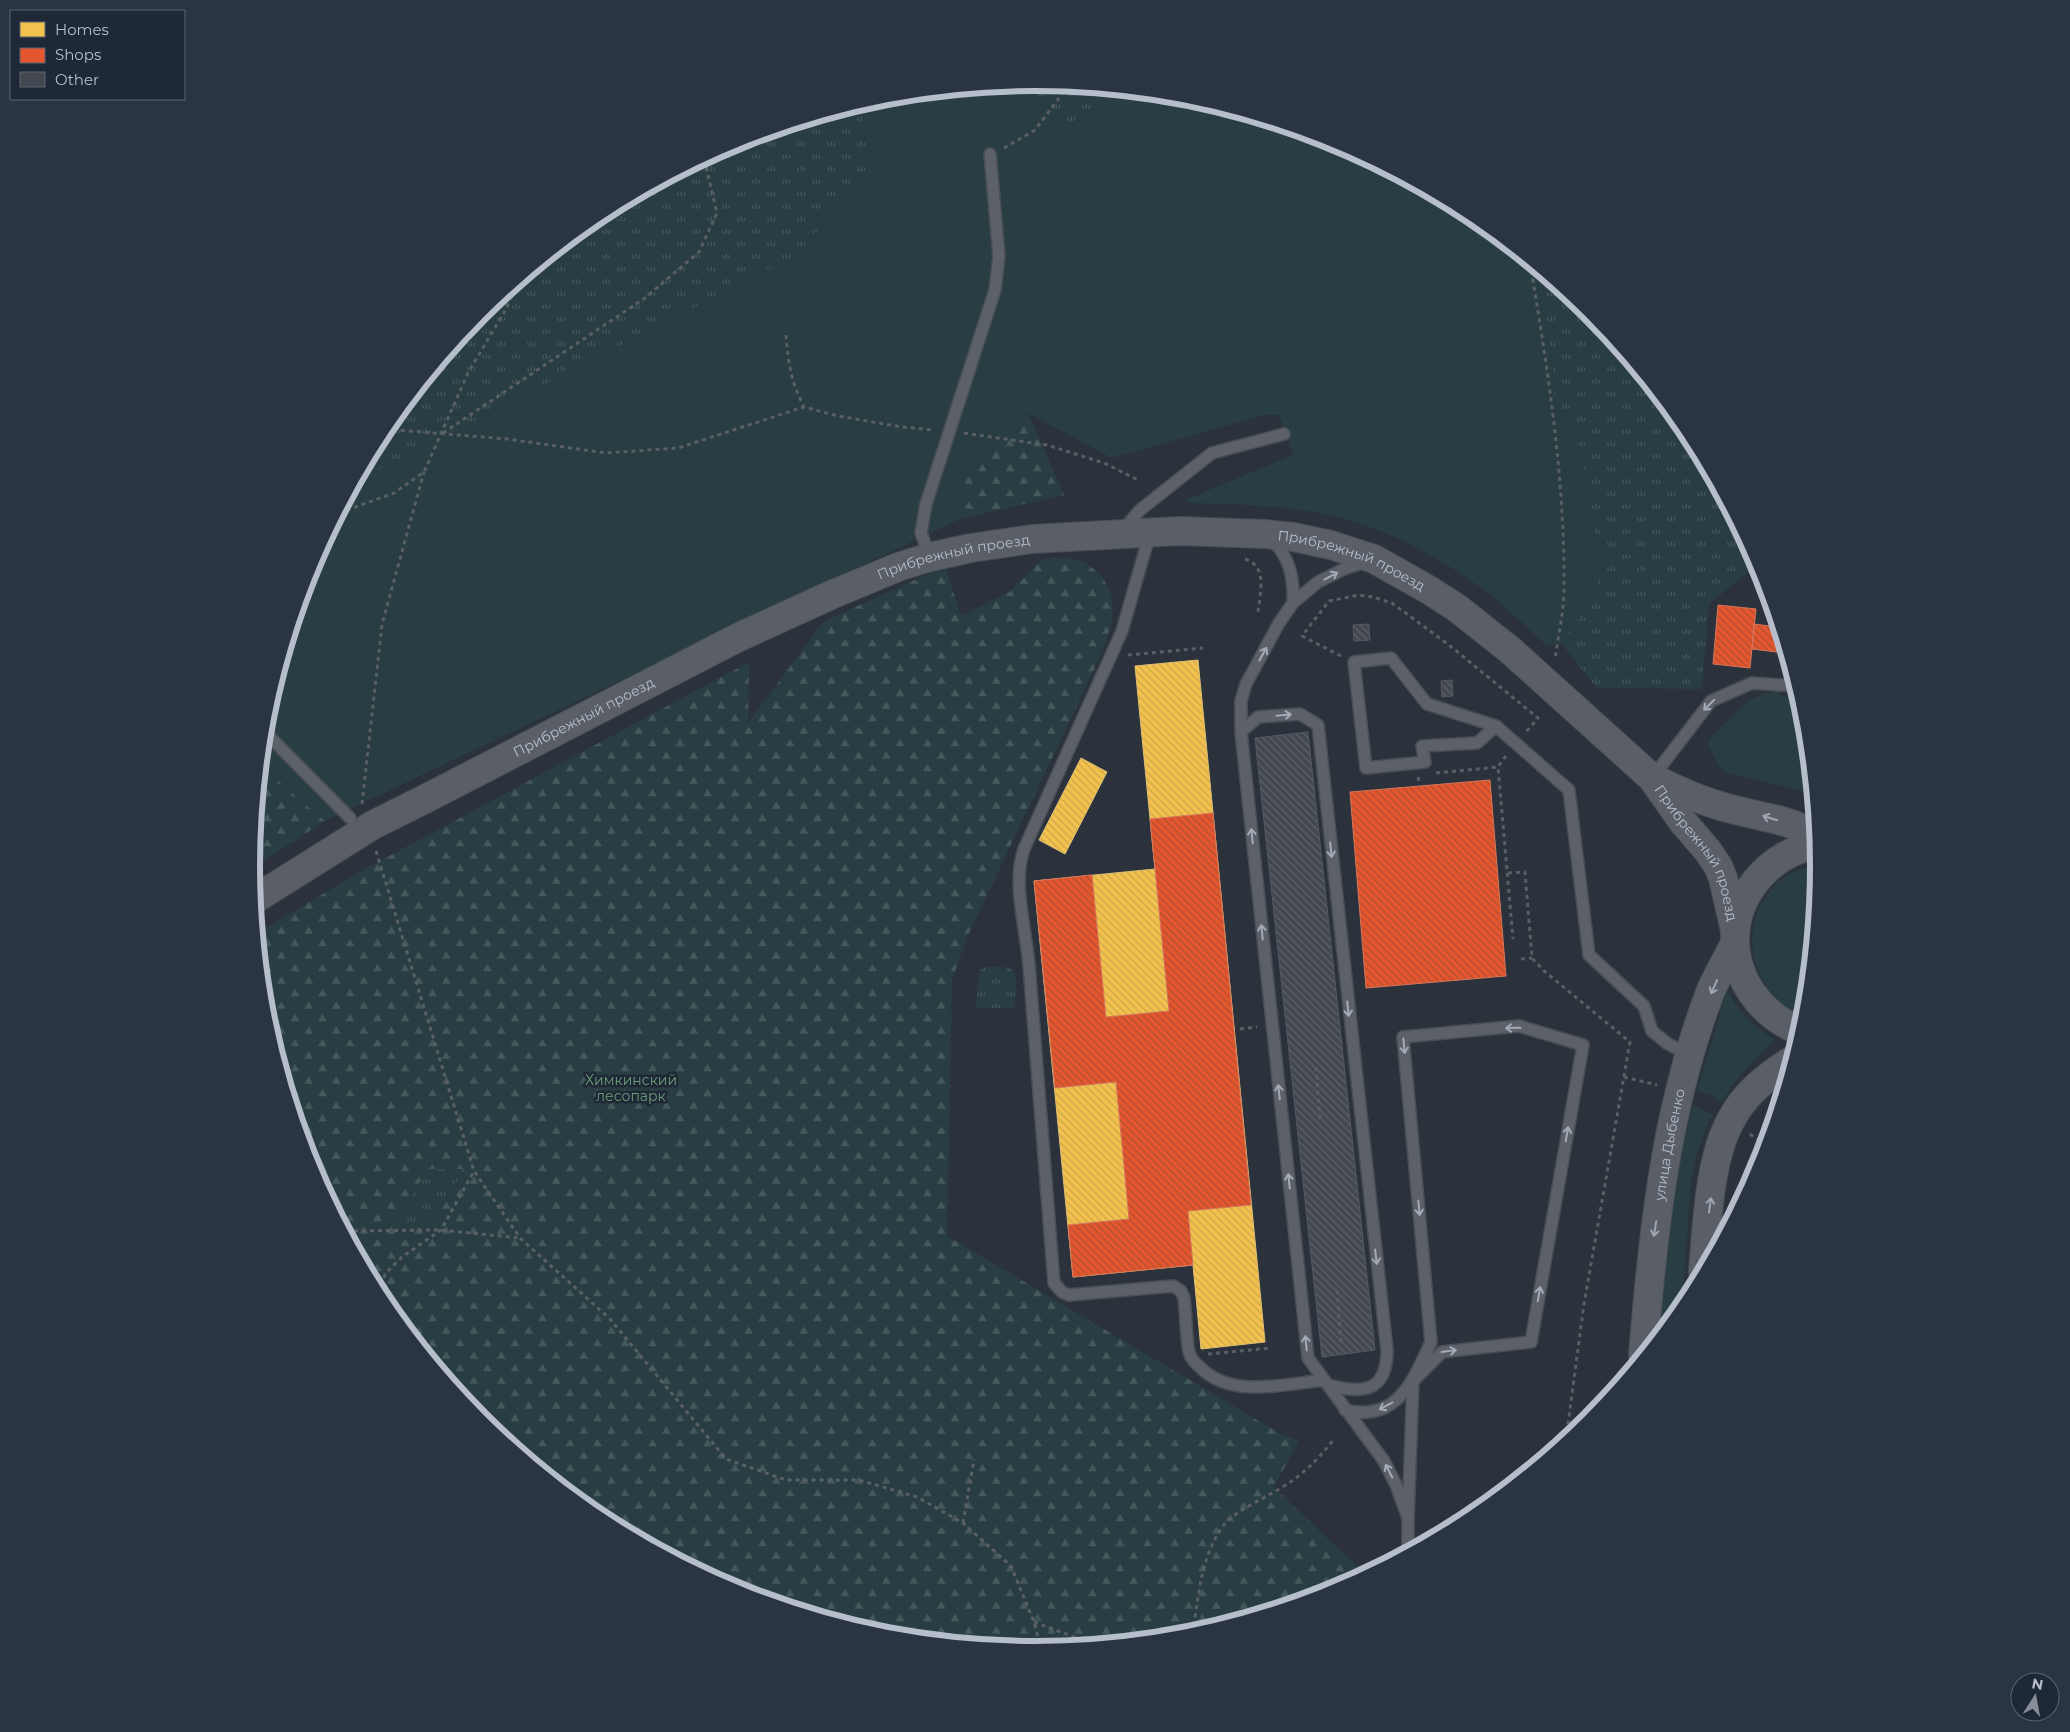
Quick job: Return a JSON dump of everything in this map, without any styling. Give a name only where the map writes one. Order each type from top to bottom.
[{"type":"street","name":"Прибрежный проезд","points":[[261,895],[373,825],[737,638],[898,567],[930,557],[971,548],[1032,539],[1187,531],[1265,534],[1293,537],[1331,545],[1374,559],[1429,590],[1482,627],[1652,778],[1683,822],[1708,851],[1718,866],[1723,878],[1739,967],[1749,990],[1764,1010],[1784,1025],[1792,1028]]},
{"type":"street","name":"Прибрежный проезд","points":[[1652,778],[1684,794],[1735,810],[1765,816],[1809,831]]},
{"type":"street","points":[[1735,937],[1739,912],[1747,893],[1759,877],[1773,863],[1791,852],[1809,847]]},
{"type":"street","name":"улица Дыбенко","points":[[1644,1345],[1652,1242],[1679,1091],[1712,990],[1735,937]]},
{"type":"street","points":[[1705,1255],[1713,1182],[1720,1145],[1730,1120],[1746,1098],[1770,1074],[1783,1065]]},
{"type":"lane","points":[[930,557],[921,533],[926,504],[995,290],[998,256],[990,154]]},
{"type":"lane","points":[[1120,533],[1140,510],[1212,453],[1284,434]]},
{"type":"lane","points":[[1150,533],[1125,622],[1024,849],[1019,871],[1028,953],[1054,1283],[1062,1292],[1069,1295],[1174,1286],[1181,1291],[1184,1298],[1190,1355],[1212,1377],[1232,1386],[1248,1388],[1326,1383],[1349,1391],[1364,1390],[1376,1384],[1384,1373],[1387,1364],[1387,1350],[1318,725],[1300,714],[1258,717],[1241,732]]},
{"type":"lane","points":[[1265,534],[1277,545],[1291,570],[1294,584],[1293,603]]},
{"type":"lane","points":[[1374,559],[1346,568],[1318,582],[1293,603],[1246,684],[1241,701],[1241,732],[1308,1358],[1384,1461],[1396,1485],[1408,1518]]},
{"type":"lane","points":[[1496,726],[1477,743],[1422,746],[1425,762],[1366,768],[1354,662],[1390,658],[1427,704],[1496,726],[1569,790],[1588,955],[1644,1006],[1652,1031],[1668,1044],[1690,1055]]},
{"type":"lane","points":[[1652,778],[1711,700],[1752,683],[1788,686]]},
{"type":"lane","points":[[271,738],[350,818]]},
{"type":"lane","points":[[1345,1410],[1357,1413],[1385,1408],[1400,1396],[1413,1381],[1442,1352],[1531,1342],[1583,1045],[1519,1026],[1403,1037],[1431,1342],[1413,1381],[1408,1545]]},
{"type":"path","points":[[990,154],[1011,145],[1036,130],[1064,92]]},
{"type":"path","points":[[442,433],[645,298],[699,252],[717,213],[705,165]]},
{"type":"path","points":[[1531,272],[1555,434],[1561,512],[1564,590],[1555,665]]},
{"type":"path","points":[[362,812],[362,790],[382,624],[424,472],[468,373],[506,309],[512,295]]},
{"type":"path","points":[[786,335],[788,367],[794,388],[804,407]]},
{"type":"path","points":[[395,430],[507,439],[606,453],[678,448],[804,407],[838,416],[902,427],[1048,445],[1104,463],[1138,480]]},
{"type":"path","points":[[347,510],[394,493],[424,472]]},
{"type":"path","points":[[1241,557],[1250,560],[1262,579],[1258,612]]},
{"type":"path","points":[[1354,662],[1302,636],[1329,601],[1359,595],[1392,602],[1449,645],[1538,718]]},
{"type":"path","points":[[1110,656],[1203,648]]},
{"type":"path","points":[[1427,774],[1498,767],[1513,939]]},
{"type":"path","points":[[1418,774],[1420,786]]},
{"type":"path","points":[[375,848],[474,1171],[520,1238],[610,1319],[726,1459],[786,1480],[859,1480],[917,1497],[963,1523],[1011,1566],[1034,1622],[1039,1641]]},
{"type":"path","points":[[1508,873],[1525,872],[1532,958],[1544,971],[1630,1042],[1584,1304],[1567,1428]]},
{"type":"path","points":[[1521,959],[1532,958]]},
{"type":"path","points":[[1316,1067],[1320,1119]]},
{"type":"path","points":[[1624,1077],[1662,1086]]},
{"type":"path","points":[[1750,1134],[1759,1141]]},
{"type":"path","points":[[382,1282],[385,1274],[402,1257],[441,1230],[474,1171]]},
{"type":"path","points":[[352,1231],[441,1230],[520,1238]]},
{"type":"path","points":[[1338,1290],[1341,1343]]},
{"type":"path","points":[[1234,1351],[1271,1348]]},
{"type":"path","points":[[1195,1624],[1204,1570],[1224,1526],[1260,1500],[1287,1485],[1314,1464],[1334,1440]]},
{"type":"path","points":[[963,1523],[974,1459]]},
{"type":"path","points":[[1034,1622],[1080,1639]]},
{"type":"green space","points":[[1027,91],[1032,112],[1070,126],[1116,96],[1186,106],[1236,118],[1284,132],[1331,150],[1378,171],[1422,195],[1507,251],[1542,281],[1555,401],[1581,450],[1601,564],[1593,599],[1561,643],[1546,645],[1484,590],[1446,564],[1385,533],[1341,518],[1303,510],[1255,505],[1190,503],[1185,500],[1293,455],[1279,415],[1264,415],[1112,458],[1028,413],[966,476],[960,519],[325,821],[266,771],[275,715],[301,617],[340,523],[367,474],[796,255],[868,171],[862,111],[934,98]]},
{"type":"green space","points":[[1027,91],[1116,96],[1070,126],[1032,112]]},
{"type":"green space","points":[[862,111],[868,171],[796,255],[367,474],[420,394],[453,355],[487,318],[563,251],[648,195],[692,171],[786,132]]},
{"type":"green space","points":[[1542,281],[1583,318],[1650,394],[1706,479],[1730,523],[1751,570],[1752,574],[1747,573],[1709,604],[1702,689],[1597,688],[1561,643],[1593,599],[1601,564],[1581,450],[1555,401]]},
{"type":"green space","points":[[1028,413],[1064,495],[960,519],[965,476]]},
{"type":"green space","name":"Химкинский лесопарк","points":[[1043,559],[1074,559],[1084,562],[1093,568],[1107,585],[1113,606],[1112,617],[1107,639],[1098,661],[968,935],[952,980],[947,1236],[1281,1434],[1299,1441],[1274,1487],[1357,1567],[1357,1570],[1284,1600],[1236,1614],[1186,1626],[1086,1639],[1035,1641],[984,1639],[934,1634],[884,1626],[786,1600],[692,1561],[648,1537],[563,1481],[524,1448],[487,1414],[420,1338],[364,1253],[340,1209],[301,1115],[287,1067],[275,1017],[263,930],[356,874],[749,662],[748,723],[823,622],[945,566],[961,616],[1011,591]]},
{"type":"green space","points":[[1777,689],[1782,697],[1791,698],[1803,765],[1806,792],[1728,773],[1719,767],[1708,744],[1711,737],[1749,700]]},
{"type":"green space","points":[[266,771],[325,821],[260,863]]},
{"type":"green space","points":[[1810,866],[1808,917],[1796,1013],[1770,991],[1762,978],[1756,965],[1752,936],[1755,921],[1767,895],[1786,876]]},
{"type":"green space","points":[[985,967],[1009,968],[1015,974],[1014,1009],[976,1007],[979,973]]},
{"type":"green space","points":[[1727,990],[1737,1006],[1748,1018],[1775,1040],[1745,1069],[1721,1103],[1711,1095],[1697,1091]]},
{"type":"green space","points":[[1693,1105],[1713,1115],[1697,1154],[1691,1181],[1683,1289],[1660,1324],[1671,1194]]},
{"type":"green space","points":[[427,1169],[463,1169],[435,1222],[398,1222]]},
{"type":"building: Homes","points":[[1198,660],[1265,1342],[1201,1349],[1193,1265],[1073,1277],[1034,881],[1155,869],[1135,666]]},
{"type":"building: Homes","points":[[1081,758],[1107,772],[1065,854],[1039,840]]},
{"type":"building: Shops","points":[[1718,605],[1756,609],[1750,668],[1713,664]]},
{"type":"building: Shops","points":[[1754,624],[1772,626],[1779,652],[1752,649]]},
{"type":"building: Shops","points":[[1490,780],[1506,976],[1366,988],[1350,792]]},
{"type":"building: Shops","points":[[1213,813],[1251,1205],[1188,1211],[1193,1265],[1073,1277],[1068,1225],[1129,1219],[1116,1082],[1055,1088],[1034,881],[1092,875],[1106,1017],[1169,1011],[1150,819]]},
{"type":"building: Other","points":[[1369,624],[1370,640],[1354,641],[1353,625]]},
{"type":"building: Other","points":[[1452,680],[1453,696],[1442,697],[1441,681]]},
{"type":"building: Other","points":[[1308,732],[1375,1350],[1322,1357],[1255,738]]}]
